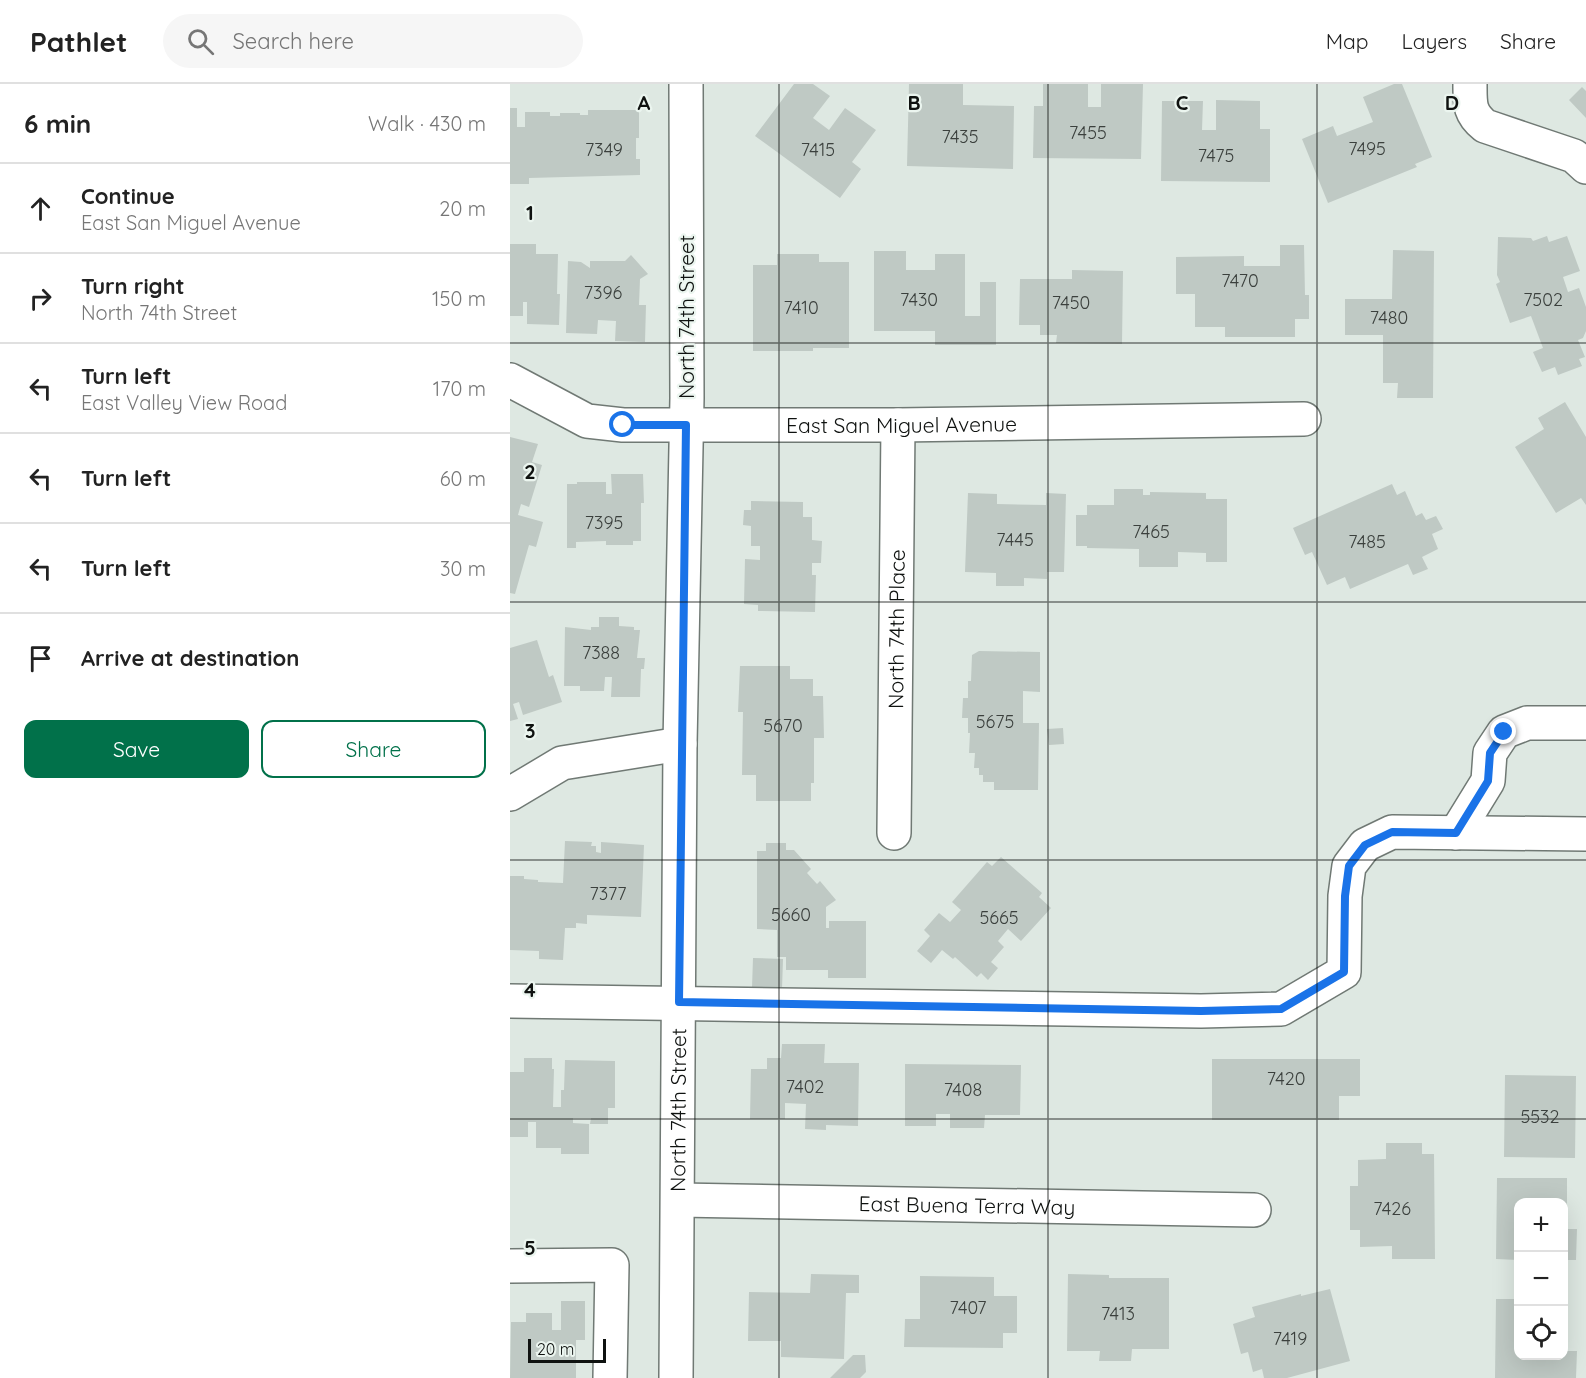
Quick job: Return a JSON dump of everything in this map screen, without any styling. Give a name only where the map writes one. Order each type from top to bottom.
[{"type":"street","name":"North 74th Street","points":[[676,1378],[679,1200],[680,744],[686,425],[686,84]]},
{"type":"street","points":[[1470,84],[1470,104],[1474,117],[1485,126],[1574,156],[1586,167]]},
{"type":"street","name":"East San Miguel Avenue","points":[[510,380],[587,421],[623,425],[898,425],[1304,419]]},
{"type":"street","name":"North 74th Place","points":[[894,833],[898,425]]},
{"type":"street","points":[[1456,833],[1488,781],[1490,753],[1504,732],[1527,723],[1586,723]]},
{"type":"street","points":[[510,794],[562,763],[680,744]]},
{"type":"street","points":[[510,1000],[1201,1011],[1281,1009],[1344,972],[1345,896],[1349,866],[1365,845],[1392,832],[1586,834]]},
{"type":"street","name":"East Buena Terra Way","points":[[679,1200],[1254,1210]]},
{"type":"street","points":[[510,1266],[612,1265],[610,1378]]},
{"type":"building","points":[[794,84],[813,84],[830,96],[813,118],[829,130],[845,108],[876,130],[852,162],[861,169],[840,198],[755,136]]},
{"type":"building","points":[[909,84],[963,84],[963,105],[1014,106],[1013,169],[907,166]]},
{"type":"building","points":[[1043,84],[1088,84],[1088,107],[1101,107],[1101,84],[1143,84],[1141,159],[1033,158],[1034,106],[1043,106]]},
{"type":"building","points":[[1394,84],[1402,84],[1432,157],[1415,164],[1417,167],[1328,203],[1302,139],[1333,126],[1337,136],[1373,122],[1363,97]]},
{"type":"building","points":[[1582,87],[1586,91],[1586,118],[1569,100]]},
{"type":"building","points":[[1216,100],[1260,101],[1260,129],[1270,129],[1270,182],[1161,181],[1162,101],[1203,101],[1202,130],[1216,130]]},
{"type":"building","points":[[510,108],[517,108],[517,127],[525,127],[525,112],[550,112],[550,116],[560,116],[560,113],[588,115],[588,110],[639,110],[636,159],[640,159],[640,175],[529,178],[529,184],[510,184]]},
{"type":"building","points":[[1547,236],[1549,242],[1567,236],[1580,271],[1563,277],[1568,292],[1579,288],[1586,307],[1586,331],[1583,338],[1578,340],[1585,357],[1579,359],[1582,366],[1558,375],[1555,367],[1542,372],[1533,352],[1543,348],[1531,316],[1510,323],[1496,284],[1500,282],[1497,275],[1498,237],[1531,238],[1533,241]]},
{"type":"building","points":[[510,244],[536,244],[536,254],[558,254],[559,325],[527,324],[527,302],[523,302],[523,316],[510,316]]},
{"type":"building","points":[[1280,245],[1304,245],[1305,295],[1309,295],[1309,319],[1295,319],[1295,337],[1225,337],[1225,327],[1195,327],[1195,294],[1176,294],[1176,257],[1244,256],[1244,266],[1280,266]]},
{"type":"building","points":[[1393,250],[1434,251],[1433,398],[1397,398],[1398,383],[1383,383],[1383,335],[1345,335],[1345,299],[1392,299]]},
{"type":"building","points":[[874,251],[906,251],[906,270],[935,270],[935,254],[965,254],[965,316],[980,316],[980,282],[996,282],[996,345],[935,345],[935,331],[874,331]]},
{"type":"building","points":[[777,254],[819,254],[819,262],[849,262],[849,348],[813,348],[813,351],[753,351],[753,265],[777,265]]},
{"type":"building","points":[[631,255],[648,274],[640,279],[639,305],[646,305],[645,342],[615,341],[616,321],[598,320],[597,334],[566,333],[568,261],[581,262],[590,268],[590,261],[625,261]]},
{"type":"building","points":[[1072,270],[1123,271],[1122,344],[1056,343],[1057,335],[1040,335],[1040,325],[1019,325],[1020,279],[1072,279]]},
{"type":"building","points":[[1565,402],[1586,437],[1586,505],[1581,498],[1556,513],[1515,447],[1544,429],[1538,418]]},
{"type":"building","points":[[510,437],[538,444],[532,462],[542,465],[529,507],[521,504],[518,515],[543,522],[536,547],[529,545],[515,594],[510,593]]},
{"type":"building","points":[[611,474],[643,474],[644,503],[641,503],[641,541],[633,541],[633,545],[606,545],[606,541],[576,542],[576,548],[567,548],[567,484],[606,482],[606,494],[612,494]]},
{"type":"building","points":[[1392,484],[1397,495],[1405,491],[1416,516],[1422,513],[1426,520],[1436,516],[1443,529],[1432,534],[1438,549],[1422,557],[1428,569],[1413,575],[1408,564],[1350,589],[1345,577],[1327,585],[1312,552],[1305,555],[1293,528]]},
{"type":"building","points":[[1114,489],[1143,489],[1143,495],[1150,495],[1150,492],[1206,493],[1206,499],[1227,499],[1227,562],[1206,562],[1206,553],[1178,552],[1178,567],[1139,567],[1139,549],[1076,546],[1076,515],[1087,515],[1087,505],[1114,505]]},
{"type":"building","points":[[968,493],[997,494],[997,504],[1046,505],[1046,493],[1066,494],[1064,572],[1047,572],[1047,579],[1024,578],[1024,586],[996,586],[996,573],[965,572]]},
{"type":"building","points":[[751,501],[803,502],[803,517],[812,517],[812,540],[822,541],[821,563],[812,563],[812,575],[816,575],[815,612],[758,611],[758,605],[744,604],[745,559],[760,560],[760,546],[751,546],[751,526],[743,525],[744,510],[751,510]]},
{"type":"building","points":[[599,617],[619,617],[619,626],[634,627],[634,630],[640,630],[637,658],[645,658],[644,669],[641,669],[640,697],[611,697],[612,677],[605,677],[604,691],[580,691],[580,686],[564,686],[565,627],[591,630],[591,627],[599,627]]},
{"type":"building","points":[[537,640],[549,677],[553,675],[562,702],[523,715],[519,702],[513,704],[518,719],[510,721],[510,648]]},
{"type":"building","points":[[979,651],[1040,652],[1040,692],[1023,691],[1023,723],[1039,723],[1038,790],[994,790],[994,782],[983,782],[983,775],[979,775],[979,768],[974,768],[975,753],[969,753],[968,718],[962,718],[963,698],[968,698],[968,681],[971,681],[972,655]]},
{"type":"building","points":[[740,666],[790,666],[790,679],[813,679],[813,696],[823,696],[824,738],[814,738],[814,783],[811,783],[811,801],[756,801],[756,775],[742,775],[743,712],[738,712]]},
{"type":"building","points":[[1063,728],[1064,744],[1049,745],[1047,729]]},
{"type":"building","points":[[565,841],[592,842],[591,846],[596,846],[596,852],[601,853],[601,842],[644,845],[641,917],[587,915],[587,924],[576,923],[576,928],[565,928],[563,960],[539,959],[539,951],[510,950],[510,876],[524,876],[524,879],[538,880],[538,882],[563,883]]},
{"type":"building","points":[[766,843],[786,843],[786,850],[794,850],[811,869],[807,873],[817,884],[820,881],[836,900],[826,907],[826,928],[829,928],[829,921],[866,921],[866,978],[828,978],[828,970],[786,970],[786,957],[777,957],[777,930],[757,929],[757,851],[766,851]]},
{"type":"building","points":[[1001,857],[1042,893],[1039,897],[1051,908],[1021,941],[1008,929],[998,941],[1004,947],[991,962],[998,968],[988,980],[981,973],[977,977],[955,957],[953,959],[942,950],[931,963],[917,951],[930,936],[924,930],[939,913],[950,922],[961,910],[952,902],[987,862],[992,866]]},
{"type":"building","points":[[753,958],[783,959],[782,989],[752,988]]},
{"type":"building","points":[[782,1044],[825,1044],[824,1063],[859,1063],[858,1126],[826,1125],[826,1130],[805,1129],[806,1104],[785,1103],[785,1119],[750,1119],[751,1069],[767,1069],[767,1058],[781,1058]]},
{"type":"building","points":[[524,1058],[552,1058],[553,1107],[561,1107],[565,1060],[615,1061],[615,1108],[608,1108],[608,1124],[590,1124],[591,1118],[573,1118],[573,1123],[589,1124],[589,1154],[561,1154],[561,1148],[536,1148],[536,1122],[528,1122],[528,1137],[510,1137],[510,1072],[524,1072]]},
{"type":"building","points":[[1212,1059],[1360,1059],[1360,1096],[1339,1096],[1339,1120],[1212,1120]]},
{"type":"building","points":[[905,1064],[1021,1065],[1020,1115],[985,1115],[984,1128],[950,1128],[950,1114],[936,1114],[936,1126],[905,1126]]},
{"type":"building","points":[[1505,1075],[1576,1076],[1575,1158],[1504,1157]]},
{"type":"building","points":[[1386,1143],[1422,1143],[1422,1154],[1434,1154],[1435,1259],[1392,1259],[1392,1246],[1360,1247],[1360,1230],[1350,1230],[1350,1186],[1358,1186],[1358,1160],[1386,1159]]},
{"type":"building","points":[[1497,1178],[1567,1178],[1567,1198],[1514,1198],[1514,1260],[1496,1259]]},
{"type":"building","points":[[1568,1229],[1577,1229],[1576,1260],[1568,1260]]},
{"type":"building","points":[[811,1274],[859,1275],[859,1293],[846,1293],[844,1359],[781,1357],[781,1341],[748,1341],[749,1292],[810,1293]]},
{"type":"building","points":[[1068,1274],[1109,1275],[1109,1278],[1169,1278],[1169,1349],[1132,1349],[1131,1361],[1099,1361],[1100,1351],[1067,1351]]},
{"type":"building","points":[[920,1276],[994,1277],[994,1296],[1017,1296],[1017,1333],[1003,1333],[1003,1348],[904,1347],[905,1319],[920,1319]]},
{"type":"building","points":[[1330,1289],[1350,1361],[1287,1378],[1264,1378],[1262,1369],[1253,1372],[1248,1352],[1241,1354],[1233,1324],[1255,1317],[1252,1307]]},
{"type":"building","points":[[1496,1299],[1514,1299],[1514,1360],[1568,1360],[1568,1351],[1577,1351],[1576,1378],[1495,1378]]},
{"type":"building","points":[[561,1301],[585,1301],[585,1340],[576,1340],[576,1378],[510,1378],[511,1322],[526,1322],[526,1313],[552,1313],[552,1330],[561,1330]]},
{"type":"building","points":[[853,1355],[865,1355],[866,1372],[860,1378],[830,1378]]},
{"type":"route","points":[[623,425],[686,425],[680,744],[679,1002],[1201,1011],[1281,1009],[1344,972],[1345,896],[1349,866],[1365,845],[1392,832],[1456,833],[1488,781],[1490,753],[1504,732]]}]
